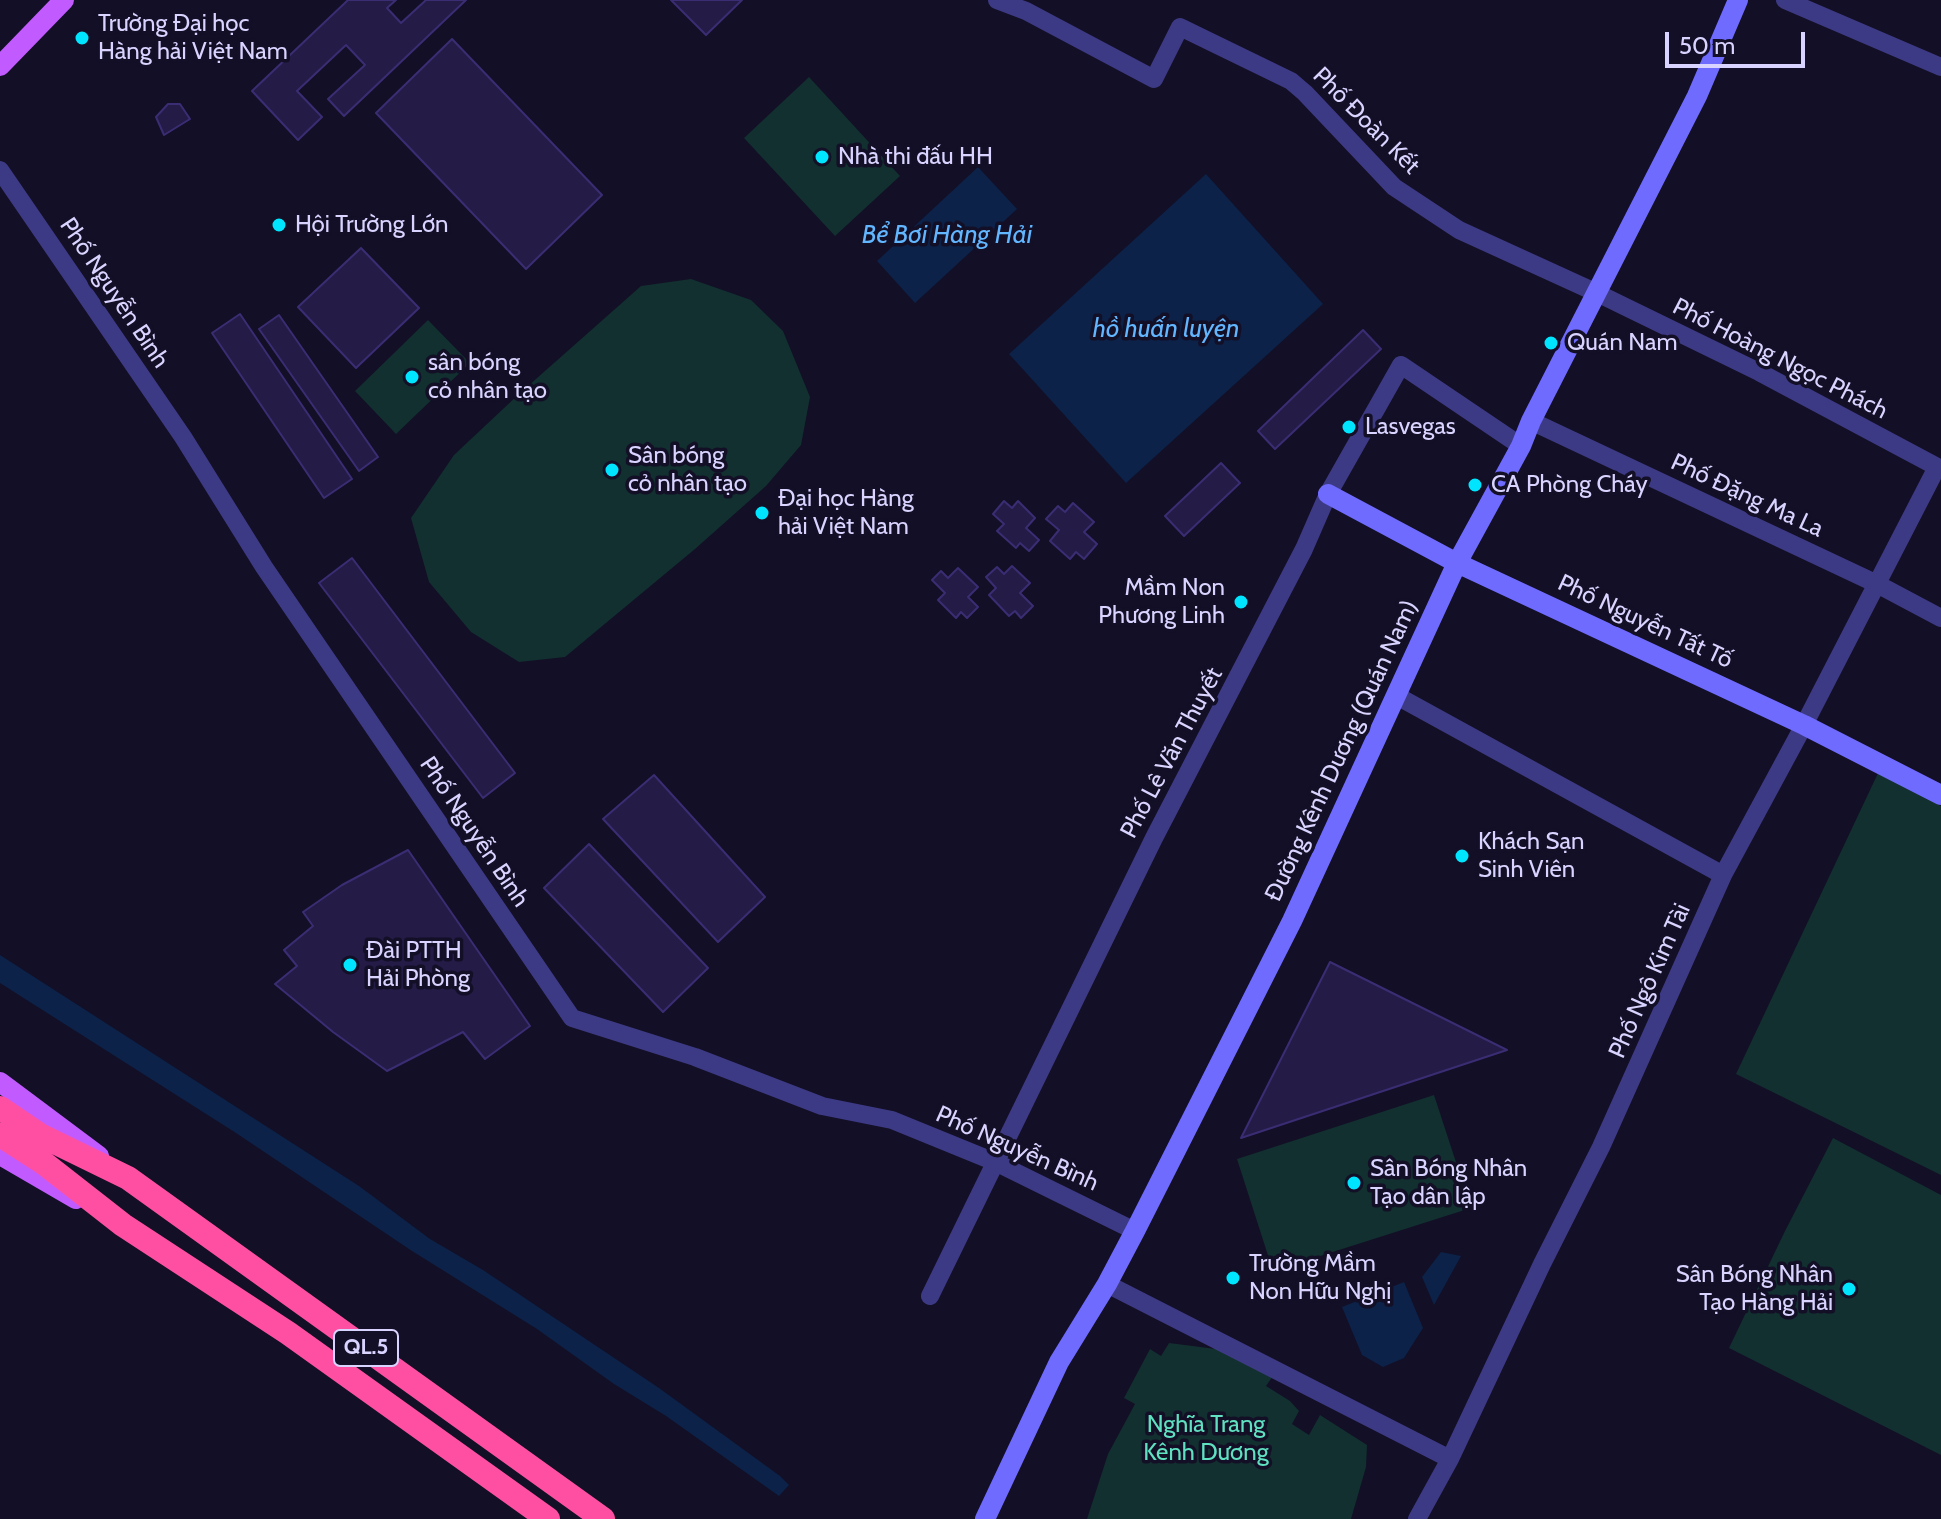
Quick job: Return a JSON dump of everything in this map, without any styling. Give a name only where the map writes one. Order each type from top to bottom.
[{"type":"highway","name":"QL.5","points":[[0,1108],[40,1135],[128,1178],[603,1519]]},
{"type":"highway","name":"QL.5","points":[[0,1135],[45,1164],[123,1225],[288,1333],[548,1519]]},
{"type":"main road","points":[[0,66],[64,0]]},
{"type":"main road","name":"QL.5","points":[[0,1082],[128,1178]]},
{"type":"main road","name":"QL.5","points":[[0,1155],[123,1225]]},
{"type":"street","name":"Phố Đoàn Kết","points":[[997,0],[1026,11],[1154,79],[1180,27],[1277,74],[1305,93],[1394,187],[1459,230],[1597,293]]},
{"type":"street","name":"Đường Kênh Dương (Quán Nam)","points":[[985,1519],[1059,1362],[1107,1284],[1292,921],[1457,563],[1521,446],[1697,96],[1738,0]]},
{"type":"street","points":[[1785,0],[1941,67]]},
{"type":"street","name":"Phố Nguyễn Bình","points":[[0,170],[183,437],[264,567],[572,1018],[695,1057],[822,1106],[892,1120],[995,1162],[1135,1231]]},
{"type":"street","name":"Phố Hoàng Ngọc Phách","points":[[1597,293],[1759,372],[1939,468]]},
{"type":"street","name":"Phố Lê Văn Thuyết","points":[[930,1296],[1154,838],[1304,549],[1328,494],[1401,365],[1521,446]]},
{"type":"street","name":"Phố Đặng Ma La","points":[[1531,421],[1877,584],[1941,618]]},
{"type":"street","name":"Phố Ngô Kim Tài","points":[[1417,1519],[1450,1459],[1601,1147],[1723,875],[1939,468]]},
{"type":"street","name":"Phố Nguyễn Tất Tố","points":[[1328,494],[1457,563],[1804,725],[1941,795]]},
{"type":"street","points":[[1397,696],[1723,875]]},
{"type":"street","points":[[1107,1284],[1450,1459]]},
{"type":"green space","name":"Nhà thi đấu HH","points":[[809,77],[900,176],[835,236],[744,138]]},
{"type":"green space","name":"Sân bóng cỏ nhân tạo","points":[[691,279],[751,300],[783,331],[810,397],[801,445],[766,486],[565,657],[519,662],[471,632],[429,582],[411,518],[454,455],[641,286]]},
{"type":"green space","name":"sân bóng cỏ nhân tạo","points":[[428,320],[470,363],[396,434],[355,391]]},
{"type":"green space","points":[[1879,771],[1941,806],[1941,1175],[1736,1074]]},
{"type":"green space","name":"Sân Bóng Nhân Tạo dân lập","points":[[1434,1095],[1471,1208],[1273,1271],[1237,1159]]},
{"type":"green space","name":"Sân Bóng Nhân Tạo Hàng Hải","points":[[1833,1138],[1941,1195],[1941,1455],[1729,1348]]},
{"type":"green space","name":"Nghĩa Trang Kênh Dương","points":[[1169,1343],[1232,1351],[1275,1373],[1266,1386],[1290,1401],[1299,1411],[1292,1424],[1309,1435],[1320,1415],[1367,1445],[1366,1467],[1351,1519],[1087,1519],[1108,1454],[1135,1404],[1124,1398],[1150,1349],[1161,1356]]},
{"type":"water","name":"Bể Bơi Hàng Hải","points":[[978,167],[1017,209],[915,303],[877,261]]},
{"type":"water","name":"hồ huấn luyện","points":[[1206,174],[1323,304],[1126,483],[1009,354]]},
{"type":"water","points":[[0,955],[359,1186],[430,1239],[483,1270],[659,1388],[789,1485],[779,1496],[537,1329],[0,983]]},
{"type":"water","points":[[1441,1252],[1461,1256],[1434,1305],[1422,1277]]},
{"type":"water","points":[[1404,1282],[1423,1328],[1404,1358],[1383,1367],[1362,1355],[1342,1307]]},
{"type":"building","points":[[348,0],[396,0],[387,8],[401,23],[426,0],[466,0],[344,116],[328,99],[365,65],[346,45],[297,91],[322,117],[298,140],[252,91]]},
{"type":"building","points":[[671,0],[742,0],[706,35]]},
{"type":"building","points":[[452,39],[602,195],[526,269],[376,113]]},
{"type":"building","points":[[168,104],[180,104],[190,119],[164,135],[156,117]]},
{"type":"building","points":[[361,248],[419,308],[356,368],[298,307]]},
{"type":"building","points":[[240,314],[352,479],[324,498],[212,333]]},
{"type":"building","points":[[279,315],[378,457],[359,471],[259,329]]},
{"type":"building","points":[[1363,330],[1381,349],[1275,449],[1258,431]]},
{"type":"building","points":[[1221,463],[1240,483],[1184,536],[1165,516]]},
{"type":"building","points":[[1004,501],[1012,508],[1018,501],[1035,518],[1026,528],[1039,540],[1029,551],[1020,543],[1016,548],[997,531],[1004,524],[993,514]]},
{"type":"building","points":[[1073,503],[1094,522],[1084,532],[1097,544],[1084,559],[1076,552],[1070,559],[1050,541],[1059,530],[1046,519],[1058,506],[1065,512]]},
{"type":"building","points":[[352,558],[515,773],[483,798],[319,583]]},
{"type":"building","points":[[1012,566],[1030,583],[1020,593],[1033,606],[1021,618],[1015,611],[1009,616],[989,595],[996,588],[986,577],[997,567],[1004,574]]},
{"type":"building","points":[[958,568],[978,587],[968,597],[978,607],[967,618],[961,612],[956,618],[938,600],[945,593],[932,580],[941,571],[948,578]]},
{"type":"building","points":[[654,775],[765,897],[718,942],[603,819]]},
{"type":"building","points":[[589,844],[708,968],[663,1012],[544,888]]},
{"type":"building","name":"Đài PTTH Hải Phòng","points":[[408,850],[530,1026],[485,1059],[463,1032],[387,1071],[275,984],[297,966],[284,950],[313,926],[303,912],[342,885]]},
{"type":"building","points":[[1330,962],[1507,1050],[1241,1138]]},
{"type":"place","name":"Trường Đại học Hàng hải Việt Nam","points":[[82,38]]},
{"type":"place","name":"Nhà thi đấu HH","points":[[822,157]]},
{"type":"place","name":"Hội Trường Lớn","points":[[279,225]]},
{"type":"place","name":"Quán Nam","points":[[1551,343]]},
{"type":"place","name":"sân bóng cỏ nhân tạo","points":[[412,377]]},
{"type":"place","name":"Lasvegas","points":[[1349,427]]},
{"type":"place","name":"Sân bóng cỏ nhân tạo","points":[[612,470]]},
{"type":"place","name":"CA Phòng Cháy","points":[[1475,485]]},
{"type":"place","name":"Đại học Hàng hải Việt Nam","points":[[762,513]]},
{"type":"place","name":"Mầm Non Phương Linh","points":[[1241,602]]},
{"type":"place","name":"Khách Sạn Sinh Viên","points":[[1462,856]]},
{"type":"place","name":"Đài PTTH Hải Phòng","points":[[350,965]]},
{"type":"place","name":"Sân Bóng Nhân Tạo dân lập","points":[[1354,1183]]},
{"type":"place","name":"Trường Mầm Non Hữu Nghị","points":[[1233,1278]]},
{"type":"place","name":"Sân Bóng Nhân Tạo Hàng Hải","points":[[1849,1289]]}]
